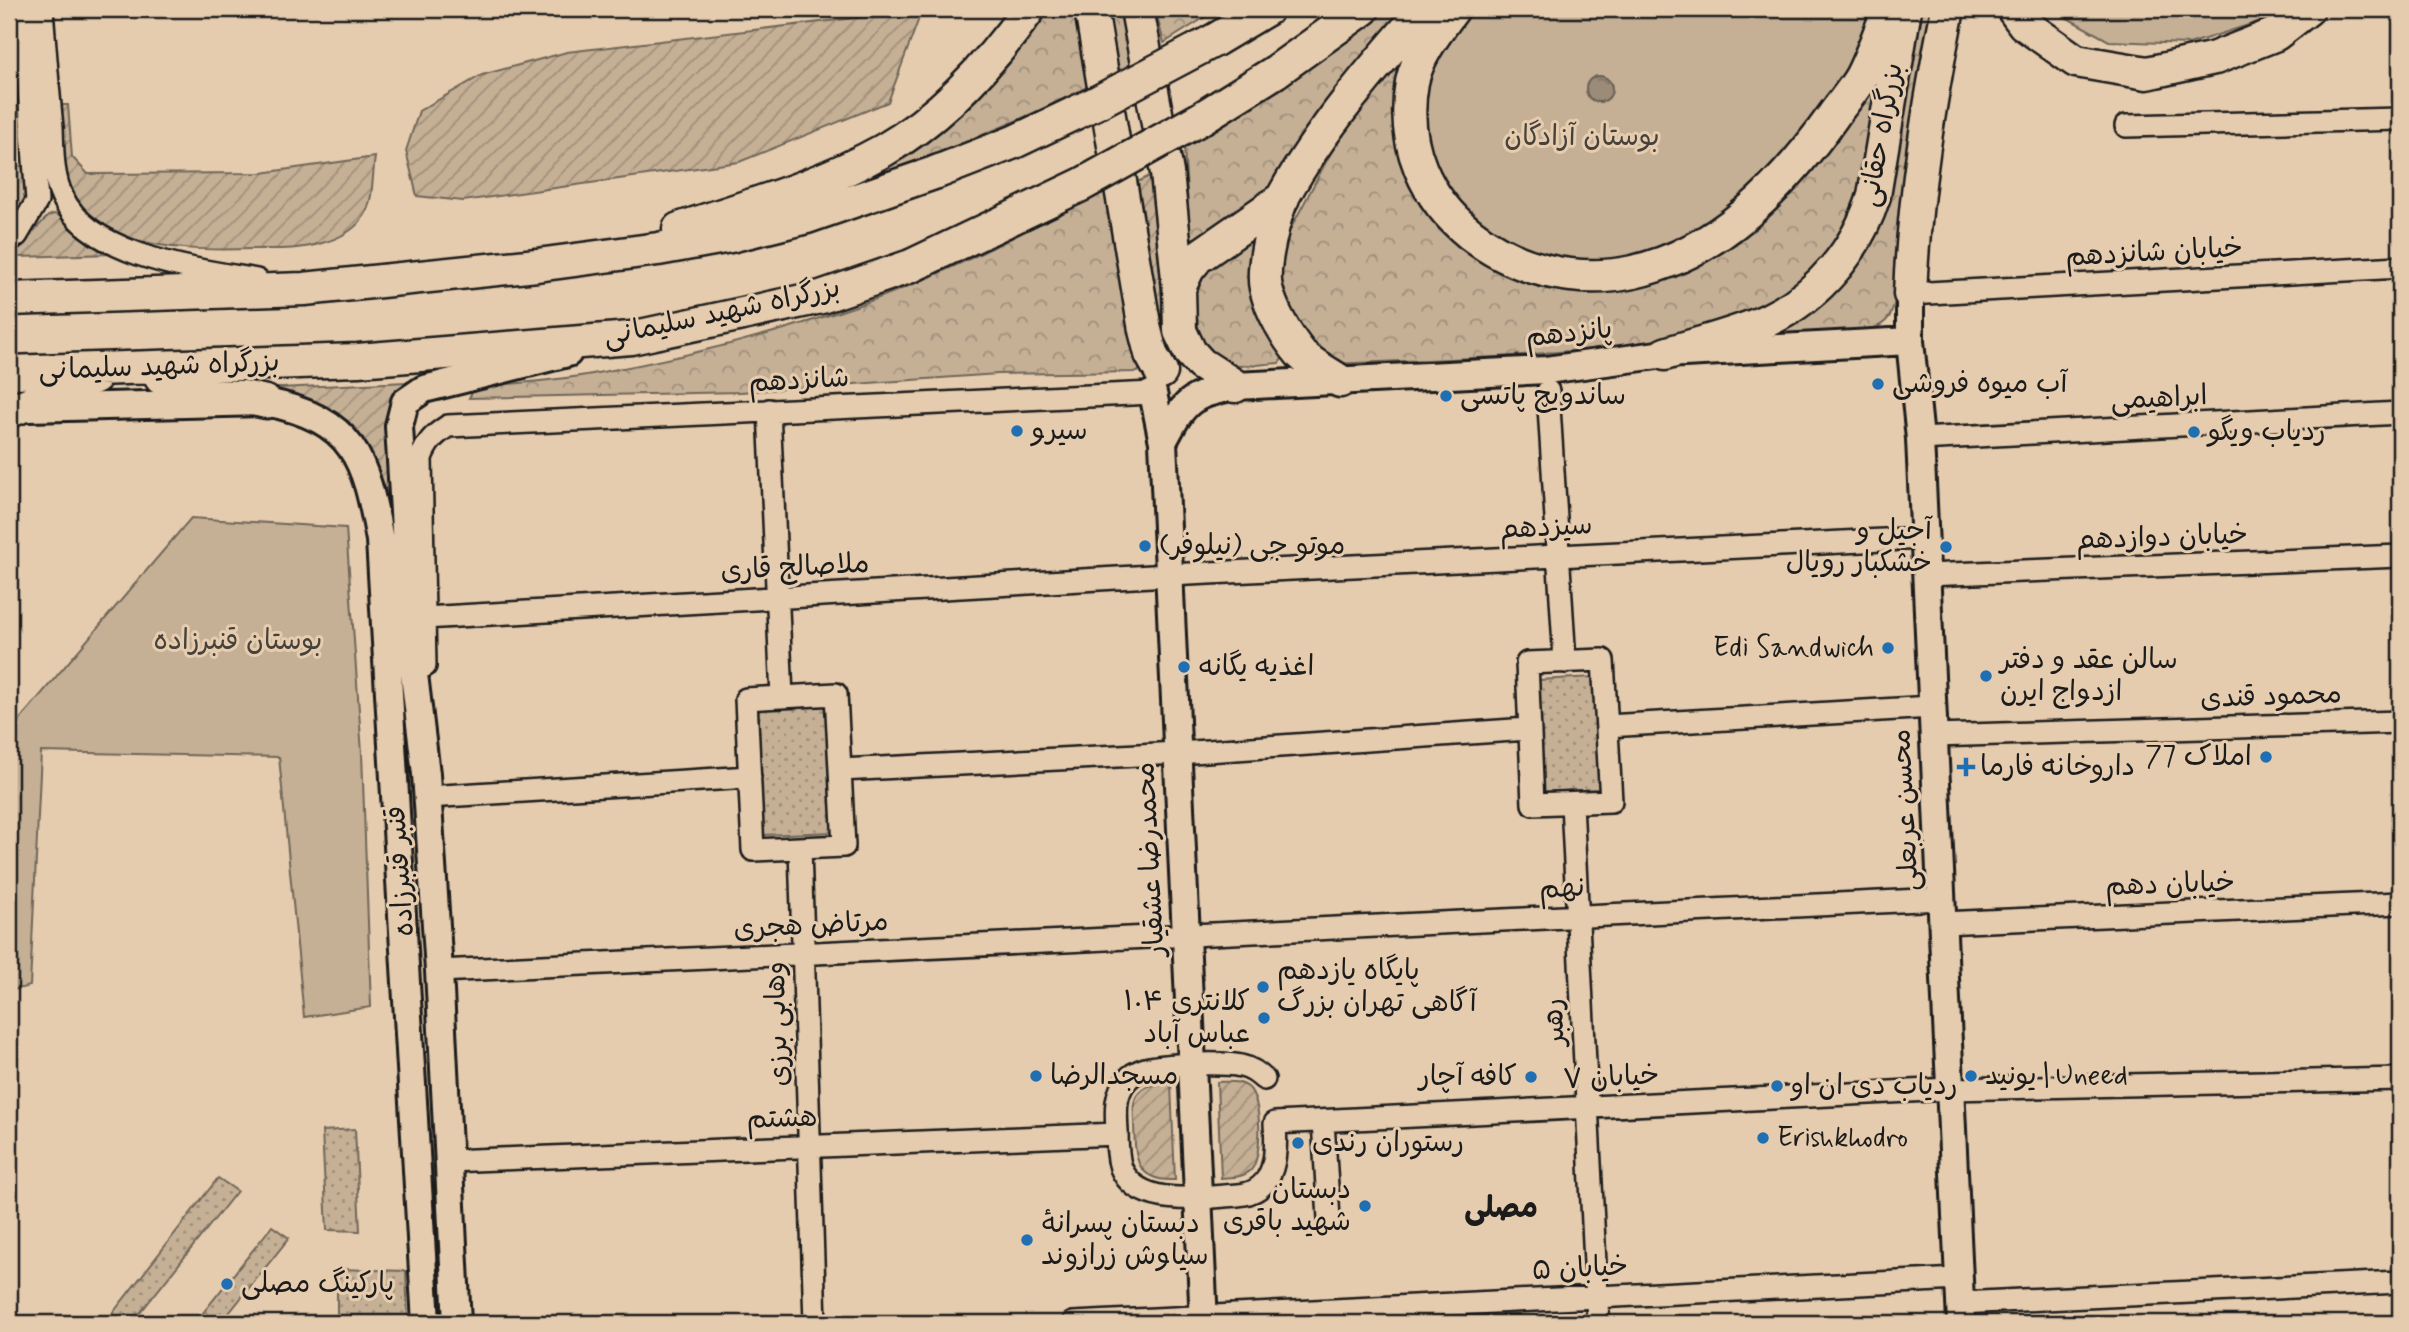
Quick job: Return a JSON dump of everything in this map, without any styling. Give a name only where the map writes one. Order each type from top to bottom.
[{"type":"highway","points":[[594,256],[809,185],[885,149],[932,116],[963,89],[996,53],[1029,9]]},
{"type":"highway","points":[[1091,9],[1145,330],[1157,382]]},
{"type":"highway","points":[[1137,9],[1167,173],[1179,288],[1180,331],[1190,352],[1201,364],[1235,386]]},
{"type":"highway","points":[[9,299],[304,289],[537,265],[658,249],[743,233],[807,216],[937,172],[1014,142],[1084,109],[1215,40],[1267,9]]},
{"type":"highway","name":"بزرگراه شهید سلیمانی","points":[[9,373],[358,360],[631,338],[821,297],[911,266],[1083,184],[1200,119],[1275,72],[1363,9]]},
{"type":"highway","points":[[1340,381],[1301,355],[1275,313],[1266,286],[1265,260],[1283,198],[1317,144],[1364,80],[1425,9]]},
{"type":"highway","points":[[1453,9],[1427,45],[1413,81],[1411,133],[1415,157],[1426,181],[1443,209],[1465,231],[1497,251],[1528,266],[1557,273],[1604,276],[1652,266],[1702,245],[1754,207],[1817,139],[1860,77],[1889,9]]},
{"type":"highway","name":"بزرگراه حقانی","points":[[1665,355],[1767,320],[1792,305],[1821,283],[1857,239],[1874,196],[1905,9]]},
{"type":"highway","name":"بزرگراه حقانی","points":[[1910,294],[1912,241],[1926,122],[1948,9]]},
{"type":"highway","points":[[2013,9],[2024,24],[2076,61],[2147,73],[2215,58],[2276,34],[2308,9]]},
{"type":"highway","points":[[1179,288],[1188,269],[1198,257],[1283,198]]},
{"type":"highway","points":[[1157,382],[1180,331]]},
{"type":"highway","points":[[12,409],[116,368],[266,402]]},
{"type":"main road","name":"محسن عربعلی","points":[[1910,294],[1910,341],[1920,439],[1925,538],[1960,1302]]},
{"type":"main road","points":[[427,785],[413,666],[398,426],[405,402],[424,389],[631,338]]},
{"type":"main road","name":"پانزدهم","points":[[1163,442],[1185,404],[1203,393],[1235,386],[1546,370],[1665,355],[1910,341]]},
{"type":"main road","name":"محمدرضا عشقیار","points":[[1157,382],[1163,442],[1203,1320]]},
{"type":"main road","name":"قنبر قنبرزاده","points":[[12,409],[266,402],[295,408],[331,424],[358,457],[372,496],[380,540],[426,1323]]},
{"type":"main road","name":"قنبر قنبرزاده","points":[[427,785],[457,1323]]},
{"type":"street","points":[[9,241],[17,234],[37,201],[23,9]]},
{"type":"street","points":[[42,9],[53,163],[62,196],[74,214],[96,236],[140,256],[304,289]]},
{"type":"street","points":[[2126,126],[2400,119]]},
{"type":"street","name":"خیابان شانزدهم","points":[[1910,294],[2400,267]]},
{"type":"street","name":"شانزدهم","points":[[448,426],[769,410],[1157,382]]},
{"type":"street","points":[[1548,391],[1565,662]]},
{"type":"street","points":[[769,410],[782,697]]},
{"type":"street","name":"ابراهیمی","points":[[1920,439],[2400,414]]},
{"type":"street","name":"قنبر قنبرزاده","points":[[427,785],[421,458],[426,444],[448,426]]},
{"type":"street","name":"سیزدهم","points":[[1169,575],[1925,538]]},
{"type":"street","name":"خیابان دوازدهم","points":[[1926,575],[2400,556]]},
{"type":"street","name":"ملاصالح قاری","points":[[424,618],[1169,575]]},
{"type":"street","points":[[1604,660],[1607,726],[1611,801],[1533,804],[1527,663],[1604,660]]},
{"type":"street","points":[[836,694],[840,770],[844,846],[753,850],[746,699],[836,694]]},
{"type":"street","points":[[1607,726],[1932,707]]},
{"type":"street","name":"محمود قندی","points":[[1934,736],[2400,722]]},
{"type":"street","points":[[840,770],[1178,753],[1528,729]]},
{"type":"street","points":[[427,785],[750,777]]},
{"type":"street","name":"رهبر","points":[[1572,803],[1598,1323]]},
{"type":"street","name":"وهابی برزی","points":[[800,848],[815,1323]]},
{"type":"street","name":"خیابان دهم","points":[[1942,911],[2400,903]]},
{"type":"street","name":"نهم","points":[[1186,936],[1577,917],[1942,911]]},
{"type":"street","name":"مرتاض هجری","points":[[439,971],[1186,936]]},
{"type":"street","points":[[1198,1196],[1159,1197],[1138,1189],[1122,1170],[1118,1158],[1117,1097],[1127,1080],[1142,1069],[1239,1065],[1256,1072],[1264,1079]]},
{"type":"street","name":"خیابان ۷","points":[[1198,1196],[1242,1195],[1265,1180],[1276,1160],[1275,1123],[1950,1089],[2400,1079]]},
{"type":"street","points":[[1323,1121],[1329,1219]]},
{"type":"street","name":"هشتم","points":[[449,1161],[1117,1134]]},
{"type":"street","name":"خیابان ۵","points":[[1073,1323],[1203,1320],[1597,1296],[1960,1302],[2400,1282]]},
{"type":"green space","points":[[1035,9],[1080,9],[1097,82],[965,142],[827,191]]},
{"type":"green space","points":[[1105,9],[1121,9],[1133,62],[1117,72]]},
{"type":"green space","points":[[1155,9],[1218,9],[1164,43]]},
{"type":"green space","points":[[1380,9],[1413,9],[1268,195],[1199,243],[1190,236],[1184,147],[1234,116]]},
{"type":"green space","name":"بوستان آزادگان","points":[[1466,9],[1879,9],[1873,31],[1804,145],[1699,238],[1592,268],[1488,237],[1428,165],[1421,87]]},
{"type":"green space","points":[[1911,9],[1935,9],[1898,287],[1890,316],[1881,325],[1866,331],[1694,349],[1836,278]]},
{"type":"green space","points":[[2051,9],[2274,9],[2261,21],[2189,44],[2109,41]]},
{"type":"green space","points":[[922,10],[888,102],[739,162],[463,201],[417,196],[406,151],[419,111],[482,75],[567,52]]},
{"type":"green space","points":[[1885,40],[1877,145],[1840,248],[1771,307],[1677,342],[1498,357],[1331,364],[1285,317],[1279,277],[1283,243],[1354,109],[1394,56]]},
{"type":"green space","points":[[54,105],[68,105],[72,157],[88,174],[261,173],[375,157],[369,206],[362,219],[349,231],[328,241],[305,247],[171,247],[122,235],[101,224],[71,198],[63,169]]},
{"type":"green space","points":[[9,166],[25,166],[30,199],[9,223]]},
{"type":"green space","points":[[1152,175],[1162,299],[1169,319],[1167,331],[1159,336],[1137,182]]},
{"type":"green space","points":[[1114,185],[1140,368],[1138,372],[998,374],[740,392],[469,398],[475,387],[626,368],[727,345],[827,316],[892,293],[957,265]]},
{"type":"green space","points":[[54,214],[110,254],[14,255],[48,216]]},
{"type":"green space","points":[[1271,215],[1287,352],[1279,363],[1225,365],[1214,360],[1206,351],[1201,338],[1196,307],[1195,267]]},
{"type":"green space","points":[[429,381],[415,386],[393,510],[369,454],[361,440],[341,418],[307,403],[237,390]]},
{"type":"green space","name":"بوستان قنبرزاده","points":[[191,518],[346,528],[362,753],[371,1007],[304,1017],[279,757],[41,752],[30,986],[9,991],[9,732]]},
{"type":"green space","points":[[1595,677],[1601,789],[1543,792],[1538,680]]},
{"type":"green space","points":[[827,705],[833,832],[763,835],[757,709]]},
{"type":"green space","points":[[1217,1082],[1245,1085],[1253,1093],[1256,1103],[1258,1153],[1251,1170],[1241,1176],[1221,1178]]},
{"type":"green space","points":[[1171,1084],[1175,1180],[1151,1176],[1144,1171],[1137,1156],[1134,1135],[1137,1095],[1150,1086]]},
{"type":"green space","points":[[355,1129],[360,1231],[327,1230],[322,1131]]},
{"type":"green space","points":[[218,1178],[237,1191],[132,1323],[105,1323]]},
{"type":"green space","points":[[272,1226],[289,1238],[221,1323],[195,1323]]},
{"type":"green space","points":[[337,1269],[406,1271],[408,1323],[337,1323]]},
{"type":"water","points":[[1599,76],[1608,80],[1612,89],[1608,98],[1599,102],[1590,98],[1586,89],[1590,80]]},
{"type":"place","name":"آب میوه فروشی","points":[[1878,384]]},
{"type":"place","name":"ساندویچ پاتسی","points":[[1446,396]]},
{"type":"place","name":"سیرو","points":[[1017,431]]},
{"type":"place","name":"ردیاب ویگو","points":[[2194,432]]},
{"type":"place","name":"موتو جی (نیلوفر)","points":[[1145,546]]},
{"type":"place","name":"آجیل و خشکبار رویال","points":[[1946,547]]},
{"type":"place","name":"Edi Sandwich","points":[[1888,648]]},
{"type":"place","name":"اغذیه یگانه","points":[[1184,667]]},
{"type":"place","name":"سالن عقد و دفتر ازدواج ایرن","points":[[1986,676]]},
{"type":"place","name":"املاک 77","points":[[2266,757]]},
{"type":"place","name":"داروخانه فارما","points":[[1966,767]]},
{"type":"place","name":"پایگاه یازدهم آگاهی تهران بزرگ","points":[[1263,987]]},
{"type":"place","name":"کلانتری ۱۰۴ عباس آباد","points":[[1264,1018]]},
{"type":"place","name":"مسجدالرضا","points":[[1036,1076]]},
{"type":"place","name":"یونید | Uneed","points":[[1971,1076]]},
{"type":"place","name":"کافه آچار","points":[[1531,1077]]},
{"type":"place","name":"ردیاب دی ان او","points":[[1777,1086]]},
{"type":"place","name":"Erishkhodro","points":[[1763,1138]]},
{"type":"place","name":"رستوران رندی","points":[[1298,1143]]},
{"type":"place","name":"دبستان شهید باقری","points":[[1365,1206]]},
{"type":"place","name":"دبستان پسرانهٔ سیاوش زرازوند","points":[[1027,1240]]},
{"type":"place","name":"پارکینگ مصلی","points":[[227,1284]]},
{"type":"district","name":"مصلی","points":[[1501,1208]]}]
